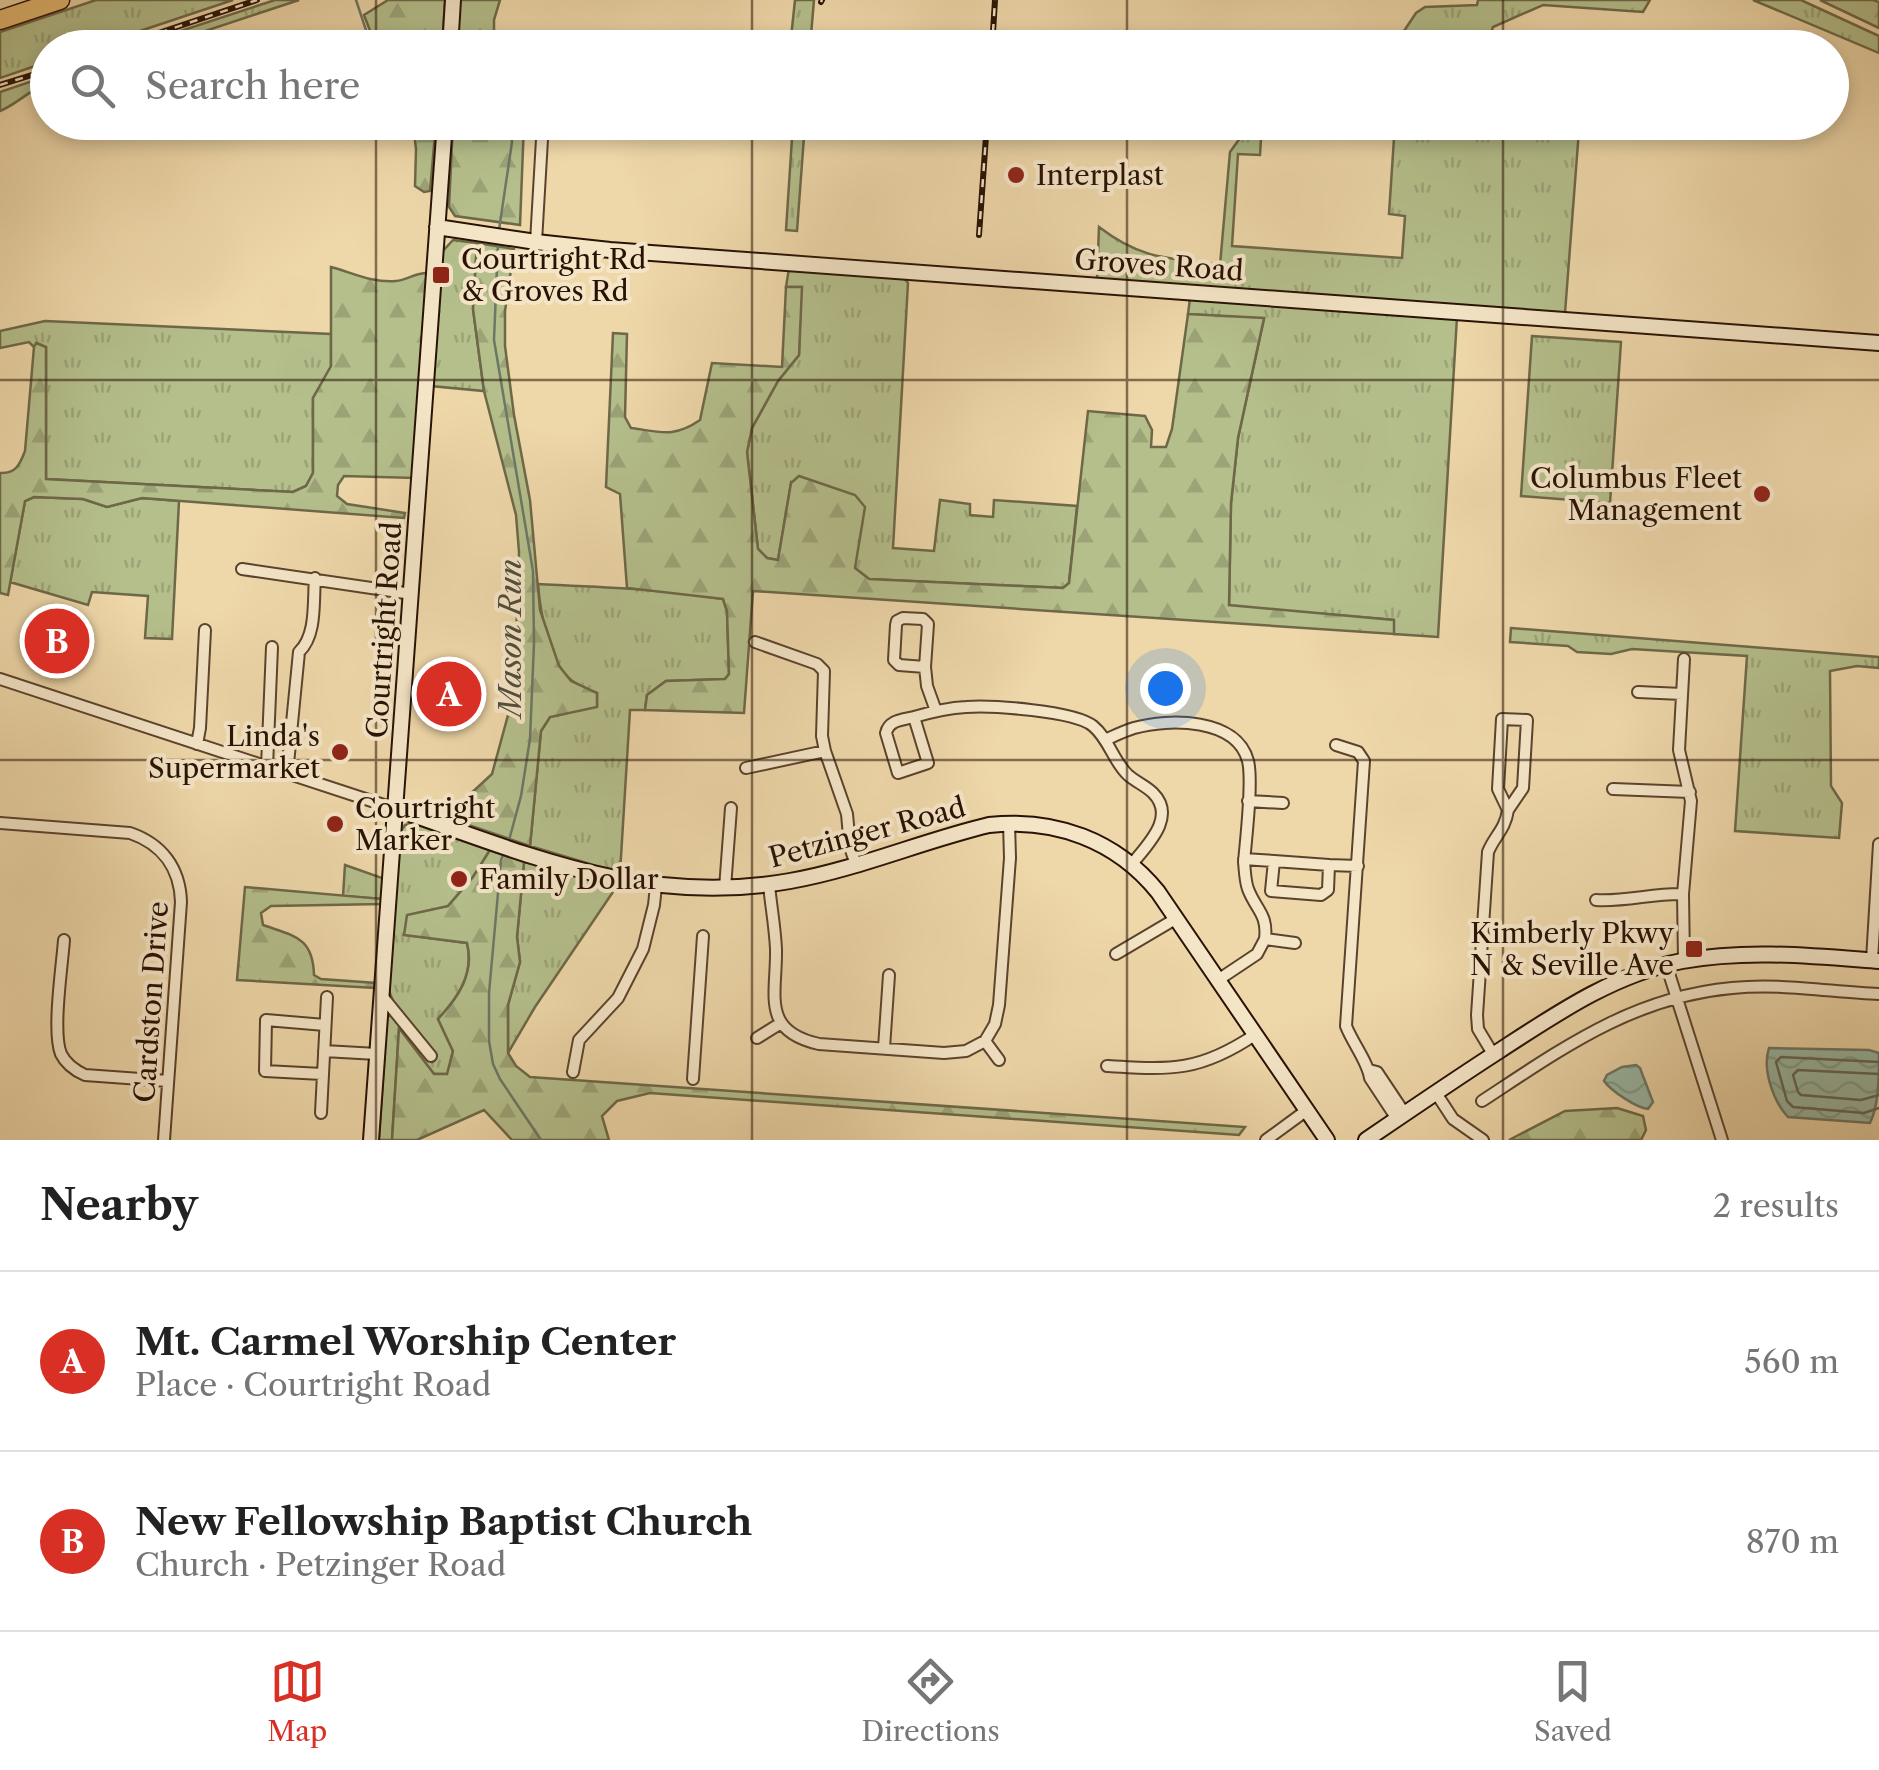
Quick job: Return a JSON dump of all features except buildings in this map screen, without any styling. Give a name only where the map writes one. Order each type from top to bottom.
[{"type":"highway","points":[[0,20],[60,0]]},
{"type":"street","points":[[451,30],[453,0]]},
{"type":"street","name":"Courtright Road","points":[[371,1140],[443,140]]},
{"type":"street","points":[[536,242],[542,140]]},
{"type":"street","name":"Groves Road","points":[[437,227],[536,242],[1879,342]]},
{"type":"street","points":[[242,569],[412,594]]},
{"type":"street","points":[[287,774],[299,652],[311,632],[315,578]]},
{"type":"street","points":[[925,667],[899,666],[894,660],[896,625],[900,619],[924,620],[928,624],[925,667],[936,711]]},
{"type":"street","points":[[197,744],[205,630]]},
{"type":"street","points":[[754,642],[817,664],[824,671],[822,736],[847,814],[856,865]]},
{"type":"street","points":[[267,767],[272,647]]},
{"type":"street","points":[[1684,659],[1679,750],[1691,812],[1683,894],[1684,960]]},
{"type":"street","name":"Petzinger Road","points":[[0,678],[572,868],[656,886],[725,888],[820,875],[969,830],[1009,823],[1042,824],[1072,832],[1110,849],[1148,880],[1327,1140]]},
{"type":"street","points":[[1638,692],[1682,694]]},
{"type":"street","points":[[914,717],[928,764],[898,773],[886,733],[896,721],[936,711],[972,706],[1082,718],[1095,727],[1117,763],[1158,797],[1162,807],[1157,831],[1132,864]]},
{"type":"street","points":[[1494,1054],[1478,1029],[1476,1015],[1488,852],[1505,827],[1508,810],[1522,788],[1527,720],[1502,719],[1498,789],[1508,810]]},
{"type":"street","points":[[1105,740],[1149,725],[1204,726],[1226,732],[1242,747],[1248,760],[1244,859],[1249,892],[1264,916],[1266,939],[1257,954],[1218,980]]},
{"type":"street","points":[[1336,744],[1358,752],[1364,761],[1346,1026],[1370,1078],[1401,1116]]},
{"type":"street","points":[[746,768],[825,751]]},
{"type":"street","points":[[1613,789],[1690,792]]},
{"type":"street","points":[[1248,801],[1283,803]]},
{"type":"street","points":[[725,888],[731,808]]},
{"type":"street","name":"Cardston Drive","points":[[0,823],[130,833],[149,840],[174,868],[181,902],[164,1140]]},
{"type":"street","points":[[769,884],[776,946],[773,998],[780,1023],[810,1042],[955,1053],[984,1041],[995,1024],[1010,858],[1009,823]]},
{"type":"street","points":[[1366,1140],[1556,1013],[1648,969],[1733,954],[1875,960],[1879,844]]},
{"type":"street","points":[[1244,859],[1358,866]]},
{"type":"street","points":[[1274,861],[1272,890],[1321,894],[1328,890],[1329,865]]},
{"type":"street","points":[[573,1072],[579,1040],[618,998],[643,948],[656,886]]},
{"type":"street","points":[[1596,900],[1683,894]]},
{"type":"street","points":[[1116,954],[1176,918]]},
{"type":"street","points":[[693,1079],[704,936]]},
{"type":"street","points":[[1266,939],[1296,943]]},
{"type":"street","points":[[64,940],[58,1034],[60,1051],[69,1065],[90,1076],[168,1081]]},
{"type":"street","points":[[1666,964],[1722,1140]]},
{"type":"street","points":[[884,1048],[889,975]]},
{"type":"street","points":[[1482,1101],[1575,1040],[1642,1008],[1676,997],[1761,986],[1879,994]]},
{"type":"street","points":[[382,996],[430,1056]]},
{"type":"street","points":[[321,1113],[327,997]]},
{"type":"street","points":[[322,1074],[265,1071],[266,1020],[324,1025]]},
{"type":"street","points":[[756,1038],[780,1023]]},
{"type":"street","points":[[1107,1066],[1158,1069],[1200,1064],[1256,1034]]},
{"type":"street","points":[[984,1041],[998,1060]]},
{"type":"street","points":[[324,1052],[377,1054]]},
{"type":"street","points":[[1436,1093],[1453,1120],[1483,1140]]},
{"type":"street","points":[[1266,1140],[1307,1110]]},
{"type":"green space","points":[[96,0],[233,0],[143,30],[30,30],[30,68],[0,78],[0,32]]},
{"type":"green space","points":[[275,0],[299,0],[208,30],[184,30]]},
{"type":"green space","points":[[388,0],[445,0],[443,30],[370,30],[364,15]]},
{"type":"green space","points":[[460,0],[500,0],[494,30],[458,30]]},
{"type":"green space","points":[[795,0],[814,0],[811,30],[792,30]]},
{"type":"green space","points":[[1478,0],[1650,0],[1643,12],[1543,5],[1492,30],[1405,30],[1425,7],[1477,5]]},
{"type":"green space","points":[[1753,0],[1801,0],[1879,36],[1879,53],[1849,40],[1849,30],[1824,30]]},
{"type":"green space","points":[[1820,0],[1879,2],[1879,28]]},
{"type":"green space","points":[[30,82],[30,93],[0,111],[0,92]]},
{"type":"green space","points":[[415,140],[434,140],[430,191],[415,186]]},
{"type":"green space","points":[[452,140],[523,140],[520,225],[455,216],[449,207]]},
{"type":"green space","points":[[792,140],[804,140],[797,231],[786,230]]},
{"type":"green space","points":[[1239,140],[1261,140],[1260,155],[1238,154],[1232,246],[1402,258],[1405,216],[1389,214],[1394,140],[1578,140],[1565,313],[1097,280],[1099,227],[1143,252],[1220,265],[1230,152]]},
{"type":"green space","points":[[453,240],[477,243],[473,309],[484,391],[431,386],[442,252]]},
{"type":"green space","points":[[477,243],[514,249],[505,311],[505,346],[530,500],[540,610],[559,666],[571,681],[597,693],[597,707],[550,717],[541,731],[530,846],[451,819],[453,810],[492,774],[511,704],[516,638],[516,515],[484,391],[473,309]]},
{"type":"green space","points":[[331,267],[387,281],[427,273],[415,478],[344,476],[338,485],[337,496],[347,504],[405,513],[404,518],[142,498],[107,507],[83,499],[34,497],[25,501],[8,595],[0,593],[0,473],[14,470],[25,451],[36,343],[46,347],[46,479],[293,492],[306,486],[313,473],[313,398],[331,366]]},
{"type":"green space","points":[[789,268],[902,276],[908,283],[893,548],[934,551],[940,500],[970,504],[970,515],[993,517],[994,500],[1077,506],[1069,583],[1063,588],[869,579],[855,568],[791,483],[778,560],[767,558],[758,549],[747,452],[752,428],[778,381],[799,355],[801,287],[786,287]]},
{"type":"green space","points":[[786,287],[802,287],[799,355],[778,381],[752,428],[747,452],[758,549],[767,558],[778,560],[791,483],[799,476],[855,495],[865,507],[855,568],[869,579],[1063,588],[1069,583],[1088,411],[1145,416],[1152,430],[1151,447],[1166,447],[1188,314],[1264,318],[1238,438],[1231,503],[1229,605],[1394,620],[1394,634],[753,591],[744,713],[645,710],[647,695],[666,681],[725,679],[729,674],[727,611],[723,599],[627,588],[620,494],[606,487],[613,333],[627,334],[625,417],[631,428],[675,431],[700,420],[712,363],[782,367]]},
{"type":"green space","points":[[1190,298],[1457,317],[1438,637],[1394,634],[1393,620],[1229,606],[1231,503],[1238,438],[1264,319],[1188,314]]},
{"type":"green space","points":[[45,321],[331,334],[331,367],[313,398],[313,473],[306,486],[293,492],[46,479],[46,347],[37,343],[34,347],[29,342],[0,348],[0,331]]},
{"type":"green space","points":[[1532,336],[1621,342],[1610,503],[1521,496]]},
{"type":"green space","points":[[34,497],[83,499],[107,507],[142,498],[179,501],[172,639],[145,638],[148,596],[92,592],[88,605],[10,582],[25,501]]},
{"type":"green space","points":[[538,584],[723,599],[727,611],[729,674],[725,679],[666,681],[647,695],[645,710],[630,710],[620,873],[530,846],[541,731],[550,717],[597,706],[597,693],[571,680],[555,658],[543,620]]},
{"type":"green space","points":[[1511,628],[1879,657],[1879,668],[1857,666],[1830,671],[1831,786],[1842,803],[1839,838],[1735,831],[1747,656],[1632,649],[1611,654],[1577,652],[1568,646],[1510,642]]},
{"type":"green space","points":[[415,823],[490,850],[448,906],[405,935],[467,943],[468,965],[458,993],[438,1019],[453,1051],[448,1074],[434,1074],[399,1030],[392,1140],[379,1140],[387,1016],[393,1016],[432,1062],[435,1058],[395,1006],[387,986],[400,832],[405,825]]},
{"type":"green space","points":[[490,850],[524,862],[517,937],[520,962],[508,1005],[508,1053],[530,1077],[1245,1127],[1239,1135],[650,1093],[617,1101],[602,1116],[609,1140],[512,1140],[484,1110],[417,1140],[392,1140],[399,1028],[434,1074],[447,1074],[453,1051],[438,1019],[458,994],[469,965],[467,943],[404,935],[407,915],[448,906]]},
{"type":"green space","points":[[524,862],[617,886],[508,1053],[508,1005],[520,962],[517,937]]},
{"type":"green space","points":[[345,865],[385,879],[383,899],[343,896]]},
{"type":"green space","points":[[245,887],[383,899],[382,904],[271,906],[261,913],[263,925],[306,945],[314,975],[321,979],[376,983],[375,988],[237,980]]},
{"type":"green space","points":[[1617,1108],[1643,1116],[1646,1130],[1641,1140],[1509,1140],[1565,1111]]},
{"type":"water","points":[[1769,1048],[1879,1053],[1877,1099],[1870,1123],[1788,1117],[1770,1084]]},
{"type":"water","points":[[1636,1065],[1653,1102],[1648,1109],[1624,1098],[1604,1081],[1622,1067]]},
{"type":"waterway","name":"Mason Run","points":[[356,0],[366,30]]},
{"type":"waterway","name":"Mason Run","points":[[499,230],[512,140]]},
{"type":"waterway","name":"Mason Run","points":[[498,243],[494,340],[533,571],[530,739],[508,844]]},
{"type":"waterway","name":"Mason Run","points":[[505,851],[489,993],[489,1041],[500,1079],[541,1140]]},
{"type":"railway","points":[[168,30],[257,0]]},
{"type":"railway","points":[[993,30],[995,0]]},
{"type":"railway","points":[[0,85],[30,76]]},
{"type":"railway","points":[[979,235],[986,140]]},
{"type":"place","name":"Interplast","points":[[1016,175]]},
{"type":"place","name":"Courtright Rd & Groves Rd","points":[[441,275]]},
{"type":"place","name":"Columbus Fleet Management","points":[[1762,494]]},
{"type":"place","name":"New Fellowship Baptist Church","points":[[57,641]]},
{"type":"place","name":"Mt. Carmel Worship Center","points":[[449,694]]},
{"type":"place","name":"Linda's Supermarket","points":[[340,752]]},
{"type":"place","name":"Courtright Marker","points":[[335,824]]},
{"type":"place","name":"Family Dollar","points":[[459,879]]},
{"type":"place","name":"Kimberly Pkwy N & Seville Ave","points":[[1694,949]]}]
